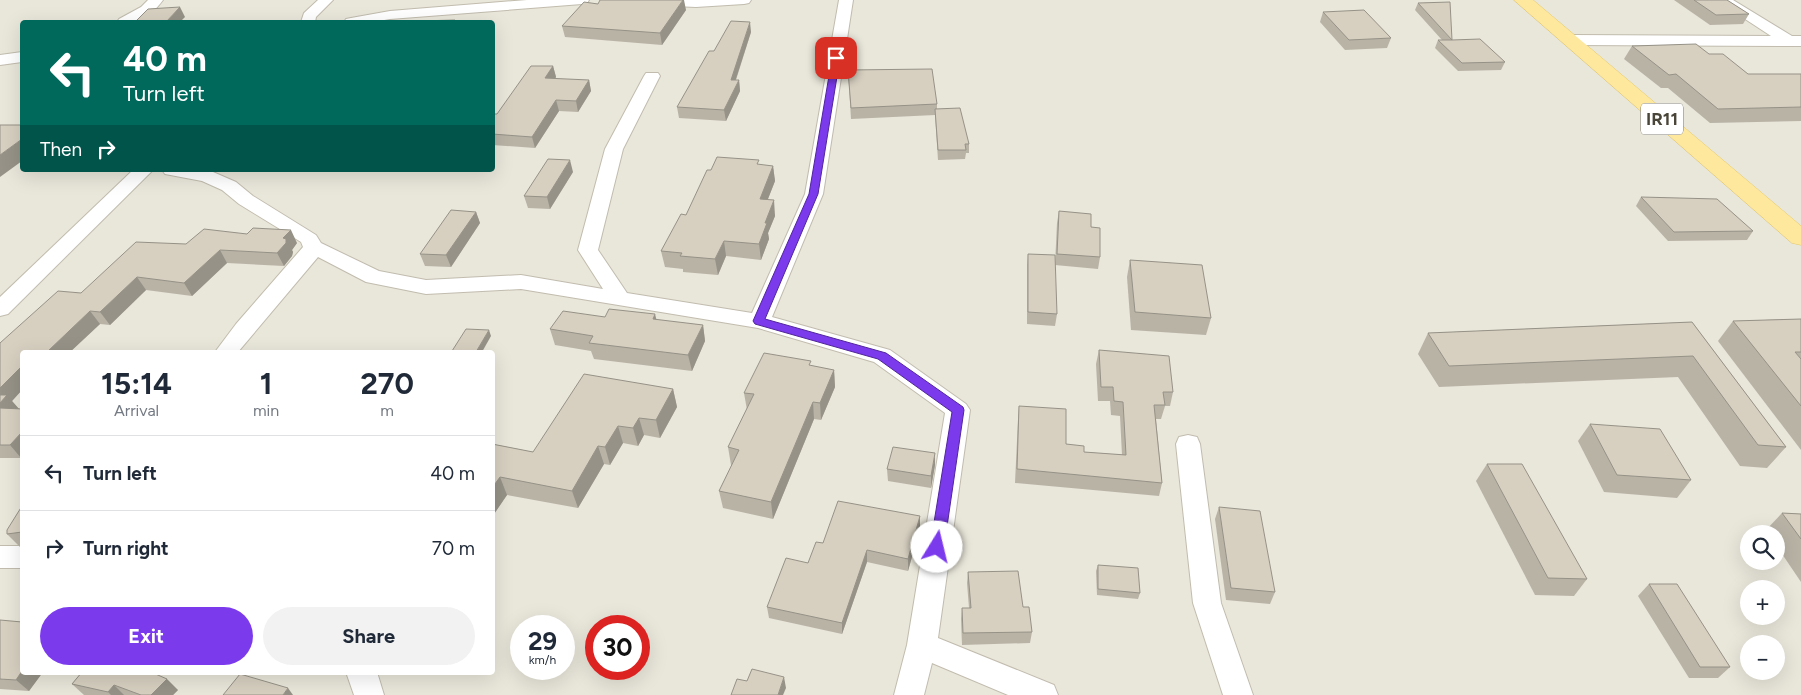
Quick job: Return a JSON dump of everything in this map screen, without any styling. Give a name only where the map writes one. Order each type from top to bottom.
[{"type":"main road","name":"IR11","points":[[1523,0],[1801,238]]},
{"type":"street","points":[[128,20],[146,10],[156,0]]},
{"type":"street","points":[[309,20],[310,16],[326,0]]},
{"type":"street","points":[[362,20],[390,15],[476,7],[582,0]]},
{"type":"street","points":[[627,0],[696,3],[744,0]]},
{"type":"street","points":[[759,321],[814,194],[846,0]]},
{"type":"street","points":[[1723,0],[1753,21],[1794,40],[1801,46]]},
{"type":"street","points":[[1572,40],[1794,40]]},
{"type":"street","points":[[0,60],[20,57]]},
{"type":"street","points":[[621,299],[588,250],[614,149],[652,76]]},
{"type":"street","points":[[3,303],[142,172]]},
{"type":"street","points":[[183,172],[207,176],[229,186],[246,200],[309,240],[313,247],[373,277],[426,286],[520,282],[759,321],[882,356],[958,410],[922,646],[909,695]]},
{"type":"street","points":[[228,350],[244,328],[309,256],[313,247]]},
{"type":"street","points":[[1188,444],[1207,603],[1238,695]]},
{"type":"street","points":[[0,557],[20,557]]},
{"type":"street","points":[[922,646],[1043,695]]},
{"type":"street","points":[[363,675],[369,695]]},
{"type":"shaded area","points":[[0,0],[1801,0],[1801,695],[0,695]]},
{"type":"building","points":[[600,0],[683,0],[660,33],[562,26],[584,2],[598,4]]},
{"type":"building","points":[[1694,0],[1727,0],[1749,14],[1716,15]]},
{"type":"building","points":[[1450,2],[1452,40],[1418,3]]},
{"type":"building","points":[[180,7],[168,20],[137,20],[148,9]]},
{"type":"building","points":[[1364,10],[1391,38],[1349,40],[1323,12]]},
{"type":"building","points":[[731,21],[750,22],[731,80],[739,80],[724,110],[677,107],[709,51],[714,51]]},
{"type":"building","points":[[1480,39],[1505,62],[1462,63],[1438,40]]},
{"type":"building","points":[[1696,44],[1709,54],[1723,54],[1748,74],[1801,74],[1801,107],[1718,109],[1676,74],[1669,75],[1632,46]]},
{"type":"building","points":[[531,66],[553,66],[545,78],[589,80],[576,101],[556,100],[532,137],[495,134],[495,114],[497,114]]},
{"type":"building","points":[[932,69],[937,104],[851,108],[848,70]]},
{"type":"building","points":[[960,108],[969,144],[965,144],[966,150],[938,150],[935,109]]},
{"type":"building","points":[[0,125],[20,125],[20,140],[0,155]]},
{"type":"building","points":[[717,157],[759,160],[757,164],[773,166],[760,199],[774,200],[759,244],[724,241],[715,259],[680,256],[682,253],[661,251],[681,214],[686,215],[707,170],[711,170]]},
{"type":"building","points":[[548,159],[570,160],[547,197],[524,196]]},
{"type":"building","points":[[1641,197],[1717,199],[1753,231],[1674,232]]},
{"type":"building","points":[[451,210],[476,212],[446,255],[420,254]]},
{"type":"building","points":[[1059,211],[1091,214],[1091,227],[1100,228],[1100,257],[1057,254]]},
{"type":"building","points":[[253,228],[291,230],[283,238],[286,239],[286,243],[277,253],[220,250],[184,283],[137,277],[100,312],[90,311],[49,350],[20,350],[20,368],[0,388],[0,343],[58,291],[81,293],[136,242],[186,244],[204,229],[247,234]]},
{"type":"building","points":[[1028,254],[1055,255],[1057,314],[1028,312]]},
{"type":"building","points":[[1130,260],[1202,265],[1211,318],[1135,312]]},
{"type":"building","points":[[609,309],[655,314],[653,319],[703,325],[688,355],[589,343],[593,336],[550,329],[563,311],[605,317]]},
{"type":"building","points":[[1801,319],[1801,352],[1795,352],[1801,359],[1801,406],[1733,321]]},
{"type":"building","points":[[1692,322],[1786,447],[1758,445],[1693,356],[1449,366],[1428,333]]},
{"type":"building","points":[[466,329],[489,330],[477,350],[453,350]]},
{"type":"building","points":[[1099,350],[1169,356],[1173,392],[1163,392],[1165,405],[1154,405],[1162,483],[1017,469],[1019,406],[1066,409],[1066,444],[1084,446],[1084,452],[1126,455],[1123,402],[1114,401],[1113,387],[1101,387]]},
{"type":"building","points":[[764,353],[811,361],[809,365],[834,370],[820,403],[813,402],[771,502],[719,491],[739,450],[728,447],[754,394],[744,393]]},
{"type":"building","points":[[584,374],[673,389],[656,420],[639,418],[633,428],[618,426],[605,447],[598,446],[572,491],[500,477],[495,484],[495,445],[533,452]]},
{"type":"building","points":[[0,395],[7,395],[0,403]]},
{"type":"building","points":[[0,408],[20,409],[20,434],[10,445],[0,445]]},
{"type":"building","points":[[1590,424],[1660,429],[1691,480],[1617,475]]},
{"type":"building","points":[[893,447],[935,453],[931,476],[887,469]]},
{"type":"building","points":[[1487,464],[1522,464],[1587,579],[1548,578]]},
{"type":"building","points":[[838,501],[920,516],[908,559],[867,550],[842,623],[767,607],[786,558],[808,563],[816,542],[823,543]]},
{"type":"building","points":[[1219,507],[1260,511],[1275,592],[1231,588]]},
{"type":"building","points":[[20,509],[20,532],[7,534],[7,530]]},
{"type":"building","points":[[1782,513],[1801,514],[1801,539]]},
{"type":"building","points":[[1098,565],[1138,568],[1140,593],[1098,589]]},
{"type":"building","points":[[1018,571],[1023,607],[1029,607],[1032,632],[963,633],[962,608],[971,608],[968,572]]},
{"type":"building","points":[[1649,584],[1677,584],[1730,667],[1700,667]]},
{"type":"building","points":[[0,620],[20,622],[20,674],[16,680],[0,679]]},
{"type":"building","points":[[752,669],[784,677],[778,695],[731,695],[737,679],[747,681]]},
{"type":"building","points":[[80,675],[158,675],[167,679],[151,695],[141,695],[114,685],[108,692],[72,684]]},
{"type":"building","points":[[239,675],[288,688],[283,695],[223,695]]},
{"type":"route","points":[[836,58],[814,194],[759,321],[882,356],[958,410],[937,547]]}]
